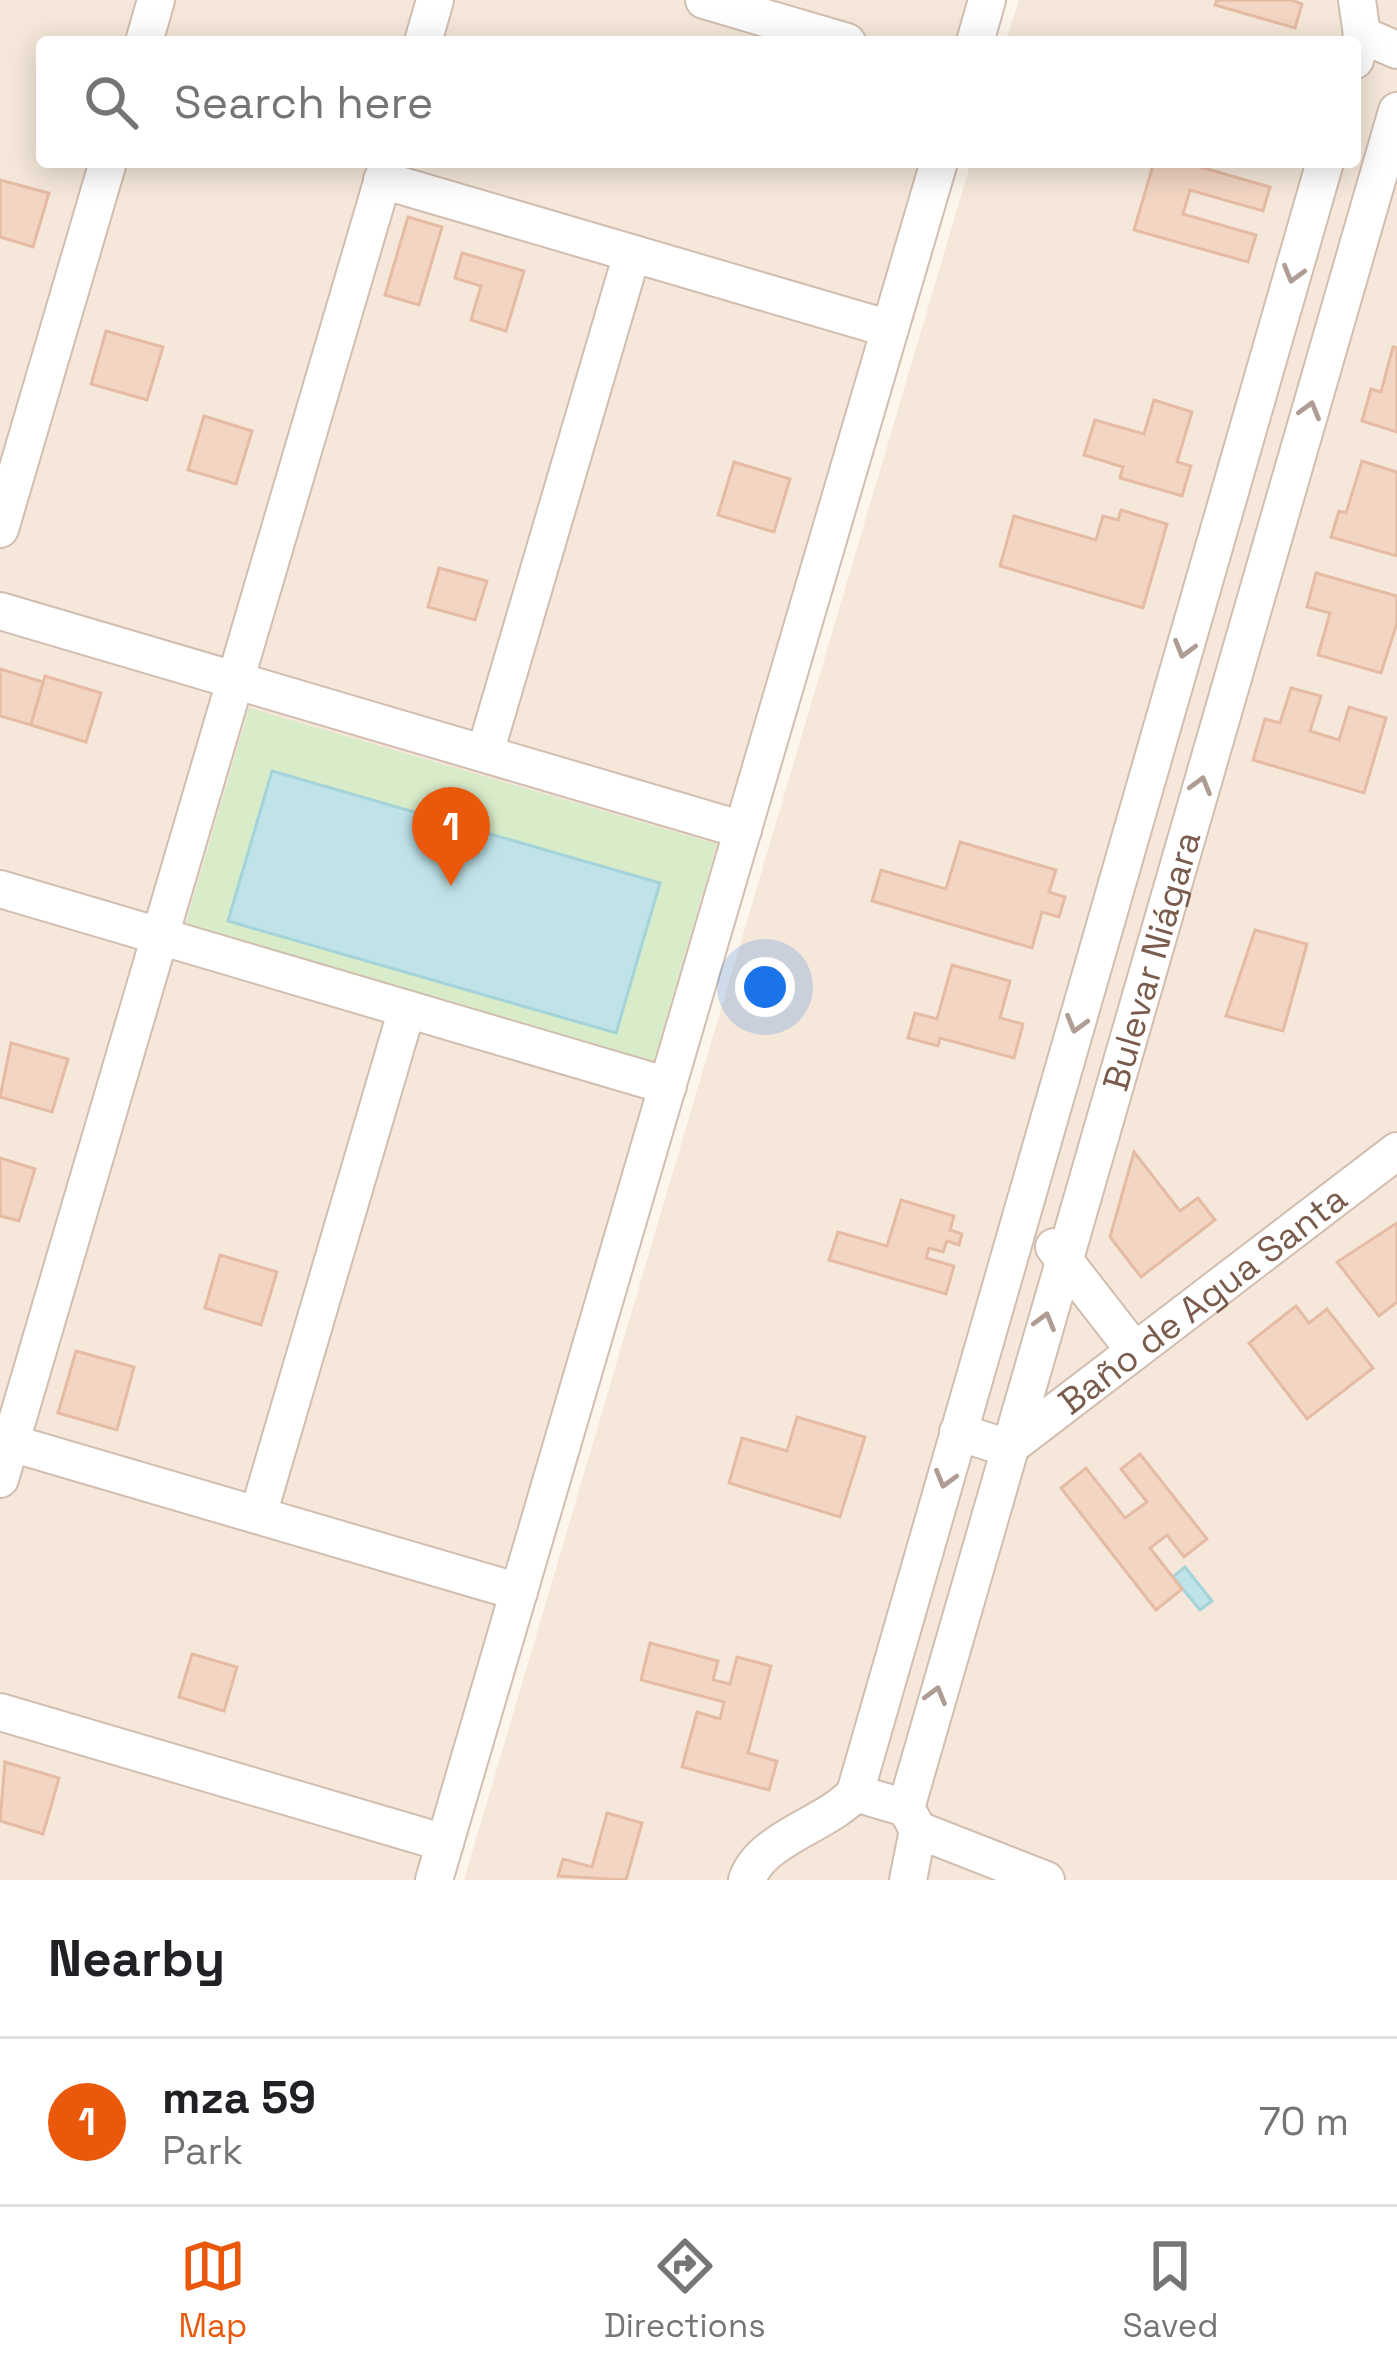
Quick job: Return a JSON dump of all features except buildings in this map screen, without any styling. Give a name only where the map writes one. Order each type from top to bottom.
[{"type":"street","points":[[146,36],[156,0]]},
{"type":"street","points":[[425,36],[436,0]]},
{"type":"street","points":[[704,0],[827,36]]},
{"type":"street","points":[[977,36],[987,0]]},
{"type":"street","points":[[1358,32],[1397,50]]},
{"type":"street","name":"Bulevar Niágara","points":[[908,1880],[912,1819],[1008,1448],[1397,111]]},
{"type":"street","points":[[0,530],[106,168]]},
{"type":"street","points":[[434,1880],[937,168]]},
{"type":"street","name":"Bulevar Niágara","points":[[855,1793],[1323,168]]},
{"type":"street","points":[[0,1479],[385,171],[632,254],[890,329]]},
{"type":"street","points":[[485,753],[632,254]]},
{"type":"street","points":[[0,611],[743,830]]},
{"type":"street","points":[[0,889],[668,1086]]},
{"type":"street","points":[[258,1515],[407,1009]]},
{"type":"street","name":"Baño de Agua Santa","points":[[1008,1448],[1397,1151]]},
{"type":"street","points":[[1023,1206],[1134,1350]]},
{"type":"street","points":[[958,1432],[1008,1448]]},
{"type":"street","points":[[10,1443],[519,1592]]},
{"type":"street","points":[[0,1712],[445,1843]]},
{"type":"street","points":[[747,1880],[763,1856],[838,1812],[855,1793],[1046,1880]]},
{"type":"shaded area","points":[[0,0],[992,0],[981,36],[36,36],[36,168],[943,168],[445,1880],[0,1880]]},
{"type":"shaded area","points":[[1019,0],[1397,0],[1397,1880],[464,1880],[969,168],[1361,168],[1361,36],[1008,36]]},
{"type":"green space","points":[[249,708],[717,844],[652,1067],[184,929]]},
{"type":"water","points":[[272,771],[660,883],[616,1033],[228,921]]},
{"type":"water","points":[[1185,1567],[1212,1601],[1200,1610],[1173,1577]]},
{"type":"place","name":"mza 59","points":[[451,886]]}]
